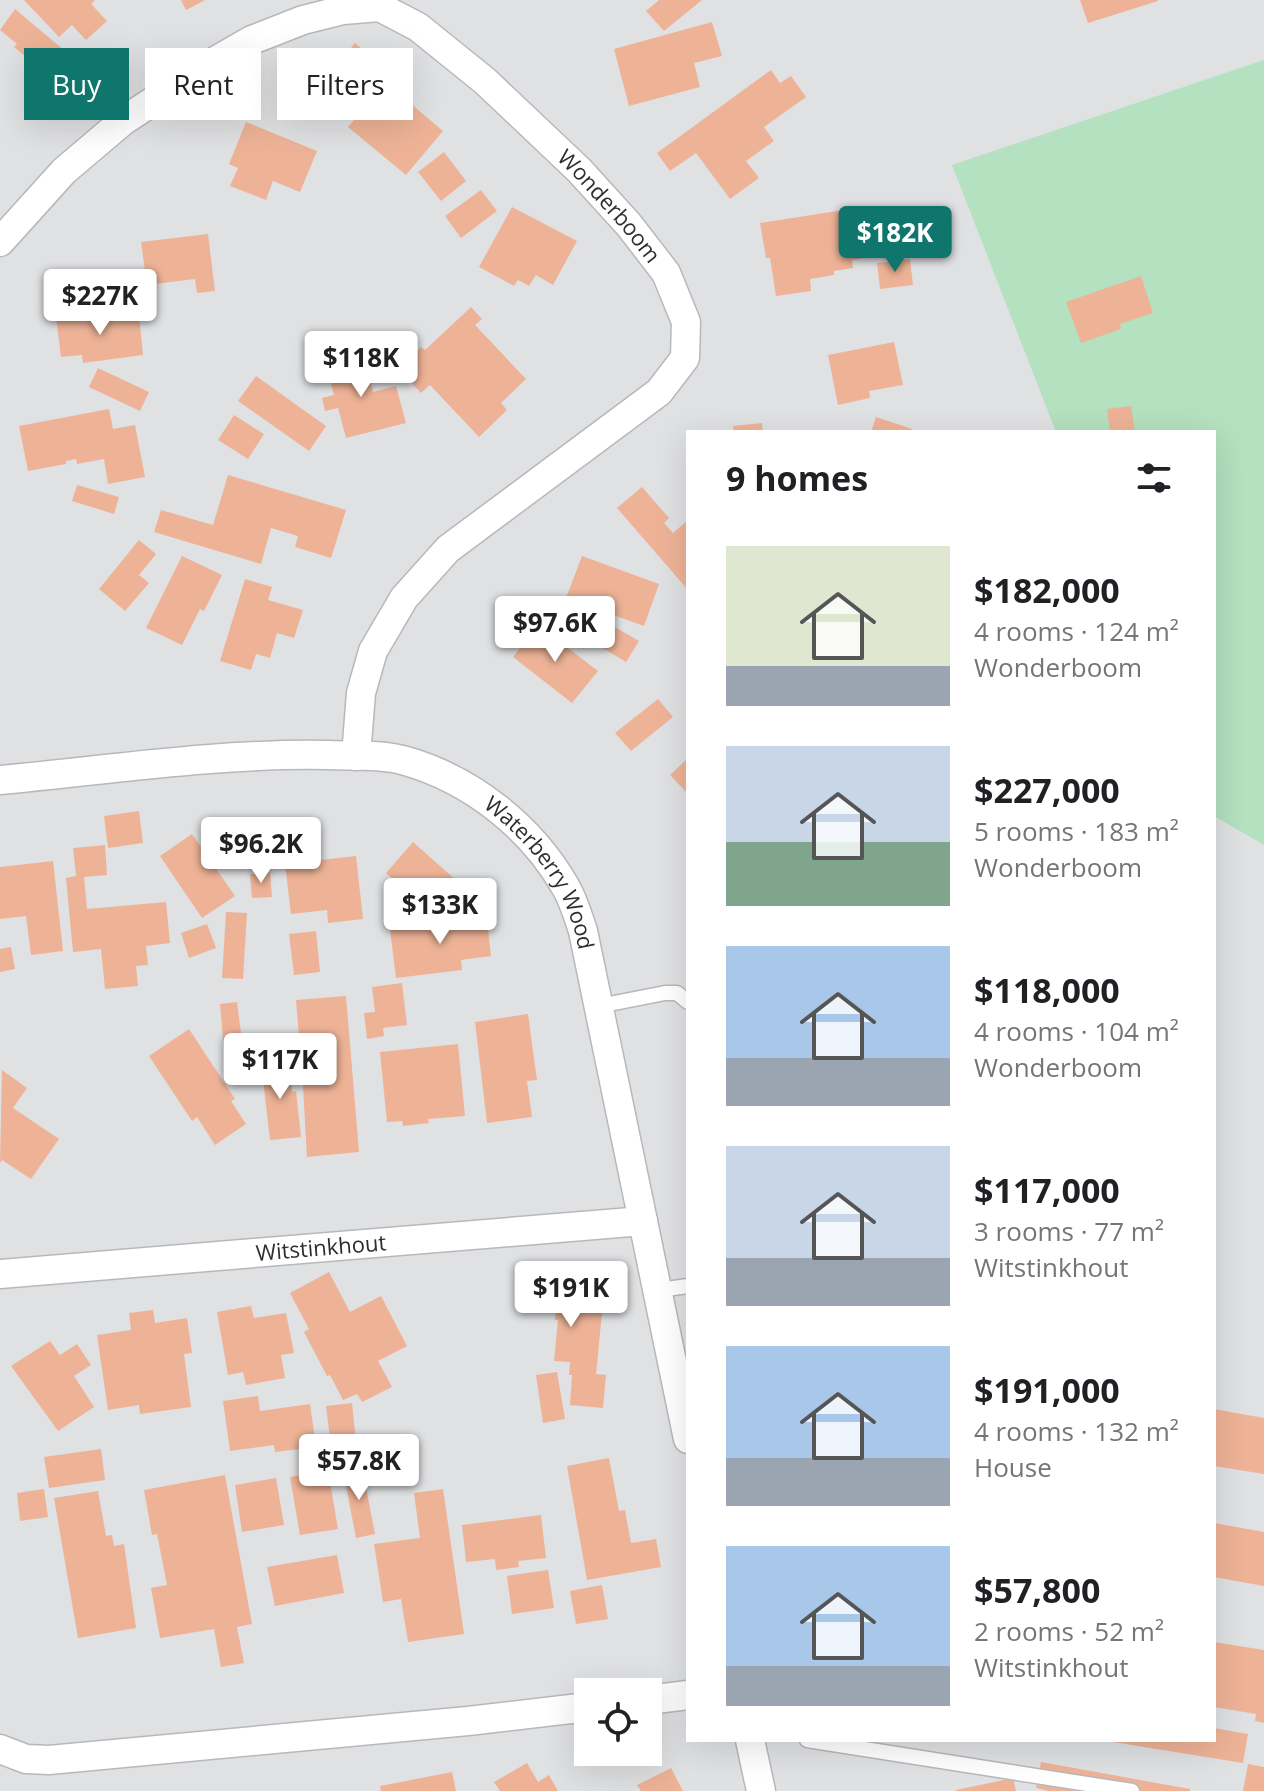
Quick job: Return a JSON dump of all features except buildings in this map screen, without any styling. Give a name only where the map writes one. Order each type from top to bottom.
[{"type":"street","name":"Wonderboom","points":[[0,242],[64,171],[123,121],[205,67],[252,40],[303,20],[343,10],[380,7],[418,27],[485,81],[579,170],[629,225],[666,273],[686,322],[685,358],[659,392],[448,549],[404,598],[373,651],[361,693],[356,756]]},
{"type":"street","name":"Waterberry Wood","points":[[0,780],[276,754],[356,756],[405,761],[456,782],[505,812],[533,841],[566,887],[583,931],[686,1429]]},
{"type":"street","name":"Witstinkhout","points":[[0,1274],[643,1221]]},
{"type":"street","points":[[662,1698],[686,1695]]},
{"type":"street","points":[[0,1749],[26,1759],[49,1760],[453,1723],[574,1709]]},
{"type":"street","points":[[750,1742],[761,1791]]},
{"type":"lane","points":[[599,1006],[665,993],[677,993],[686,1000]]},
{"type":"lane","points":[[659,1290],[686,1286]]},
{"type":"lane","points":[[820,1742],[1132,1791]]},
{"type":"green space","points":[[1264,60],[1264,845],[1216,817],[1216,430],[1055,430],[952,165]]}]
